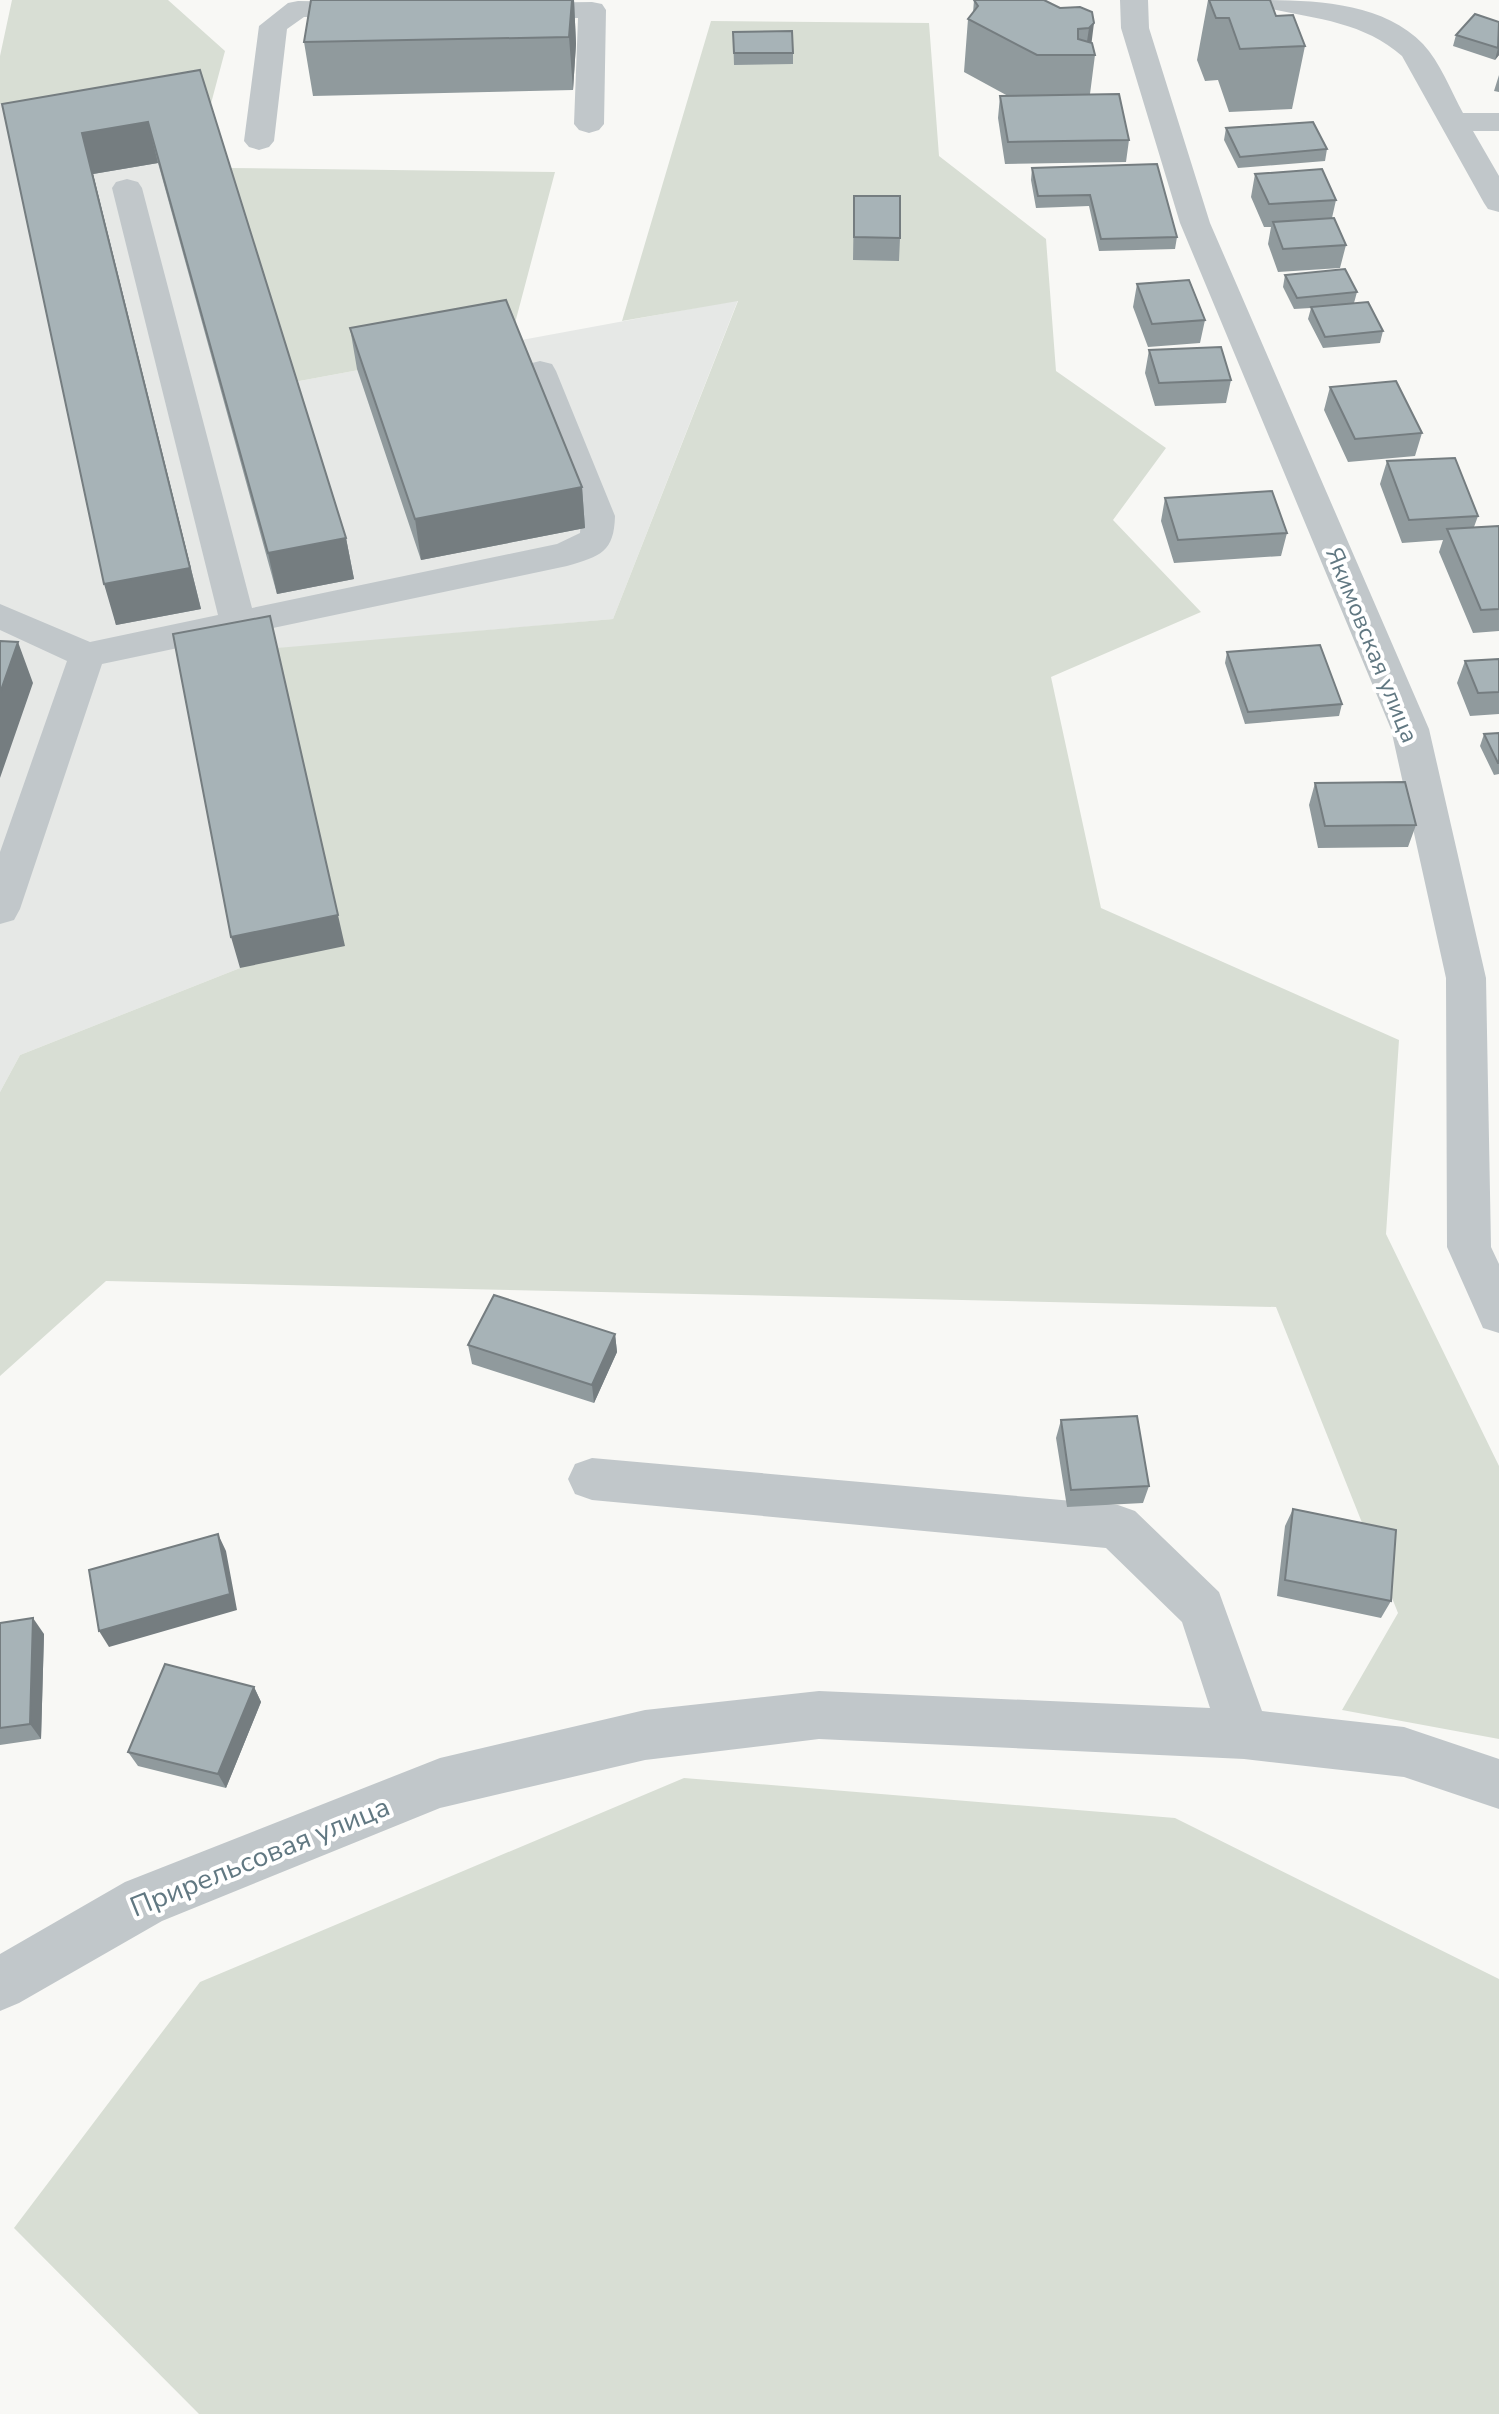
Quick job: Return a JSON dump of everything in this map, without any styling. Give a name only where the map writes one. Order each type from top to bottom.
[{"type":"street","name":"Якимовская улица","points":[[1134,0],[1135,28],[1195,223],[1410,729],[1466,978],[1469,1247],[1499,1314]]},
{"type":"street","points":[[1268,0],[1365,22],[1393,33],[1414,51],[1499,203]]},
{"type":"street","points":[[259,141],[273,26],[298,9],[401,11]]},
{"type":"street","points":[[489,11],[592,10],[589,124]]},
{"type":"street","points":[[1453,122],[1499,122]]},
{"type":"street","points":[[127,188],[238,622]]},
{"type":"street","points":[[0,616],[87,655],[567,554],[597,539],[598,516],[540,371]]},
{"type":"street","points":[[0,909],[87,655]]},
{"type":"street","points":[[592,1479],[1118,1527],[1202,1608],[1244,1734]]},
{"type":"street","name":"Прирельсовая улица","points":[[0,1984],[144,1901],[440,1783],[645,1735],[819,1715],[1244,1734],[1404,1752],[1499,1784]]},
{"type":"shaded area","points":[[12,0],[168,0],[225,51],[209,111],[83,97],[0,104],[0,56]]},
{"type":"shaded area","points":[[711,21],[929,23],[939,156],[1046,239],[1056,371],[1166,448],[1113,520],[1201,612],[1051,677],[1101,908],[1399,1040],[1386,1234],[1499,1466],[1499,1739],[1342,1710],[1398,1613],[1276,1307],[106,1281],[0,1376],[0,1092],[20,1055],[240,968],[277,648],[613,619],[738,301],[622,321]]},
{"type":"shaded area","points":[[83,97],[209,111],[294,382],[738,300],[613,619],[278,649],[345,946],[240,968],[20,1055],[0,1092],[0,104]]},
{"type":"shaded area","points":[[227,168],[555,172],[510,342],[294,382]]},
{"type":"shaded area","points":[[684,1778],[1175,1818],[1499,1979],[1499,2414],[199,2414],[14,2228],[200,1982]]},
{"type":"building","points":[[311,0],[572,0],[569,37],[304,42]]},
{"type":"building","points":[[974,0],[1044,0],[1060,8],[1080,7],[1092,12],[1094,23],[1089,28],[1078,29],[1078,39],[1092,43],[1095,55],[1037,55],[968,19],[978,6]]},
{"type":"building","points":[[1209,0],[1270,0],[1276,16],[1293,15],[1305,46],[1240,49],[1229,18],[1216,18]]},
{"type":"building","points":[[1475,14],[1499,22],[1498,48],[1456,35]]},
{"type":"building","points":[[792,31],[793,53],[734,53],[733,32]]},
{"type":"building","points":[[200,70],[346,538],[268,553],[148,122],[82,133],[190,568],[104,584],[2,104]]},
{"type":"building","points":[[1119,94],[1129,140],[1008,142],[1000,96]]},
{"type":"building","points":[[1313,122],[1327,149],[1240,157],[1226,128]]},
{"type":"building","points":[[1157,164],[1177,237],[1101,239],[1090,195],[1038,196],[1032,168]]},
{"type":"building","points":[[1322,169],[1336,200],[1269,204],[1255,174]]},
{"type":"building","points":[[854,196],[900,196],[900,238],[854,237]]},
{"type":"building","points":[[1334,218],[1346,245],[1283,249],[1273,222]]},
{"type":"building","points":[[1345,269],[1357,292],[1297,298],[1285,275]]},
{"type":"building","points":[[1189,280],[1205,320],[1152,324],[1137,284]]},
{"type":"building","points":[[506,300],[582,487],[415,519],[350,328]]},
{"type":"building","points":[[1368,302],[1383,331],[1325,337],[1311,307]]},
{"type":"building","points":[[1221,347],[1231,380],[1159,383],[1149,350]]},
{"type":"building","points":[[1396,381],[1422,433],[1355,439],[1330,387]]},
{"type":"building","points":[[1455,458],[1478,516],[1409,520],[1387,461]]},
{"type":"building","points":[[1272,491],[1287,533],[1178,540],[1165,498]]},
{"type":"building","points":[[1499,526],[1499,609],[1481,610],[1447,529]]},
{"type":"building","points":[[270,616],[338,915],[231,937],[173,634]]},
{"type":"building","points":[[0,641],[18,642],[0,693]]},
{"type":"building","points":[[1320,645],[1342,704],[1248,712],[1227,652]]},
{"type":"building","points":[[1499,659],[1499,692],[1478,693],[1465,661]]},
{"type":"building","points":[[1499,733],[1499,763],[1498,763],[1484,734]]},
{"type":"building","points":[[1405,782],[1416,825],[1325,826],[1315,783]]},
{"type":"building","points":[[494,1295],[615,1334],[592,1385],[468,1345]]},
{"type":"building","points":[[1137,1416],[1149,1486],[1071,1490],[1061,1420]]},
{"type":"building","points":[[1293,1509],[1396,1530],[1391,1601],[1285,1580]]},
{"type":"building","points":[[218,1534],[230,1594],[99,1631],[89,1570]]},
{"type":"building","points":[[33,1618],[30,1724],[0,1728],[0,1623]]},
{"type":"building","points":[[165,1664],[254,1687],[218,1774],[128,1752]]}]
